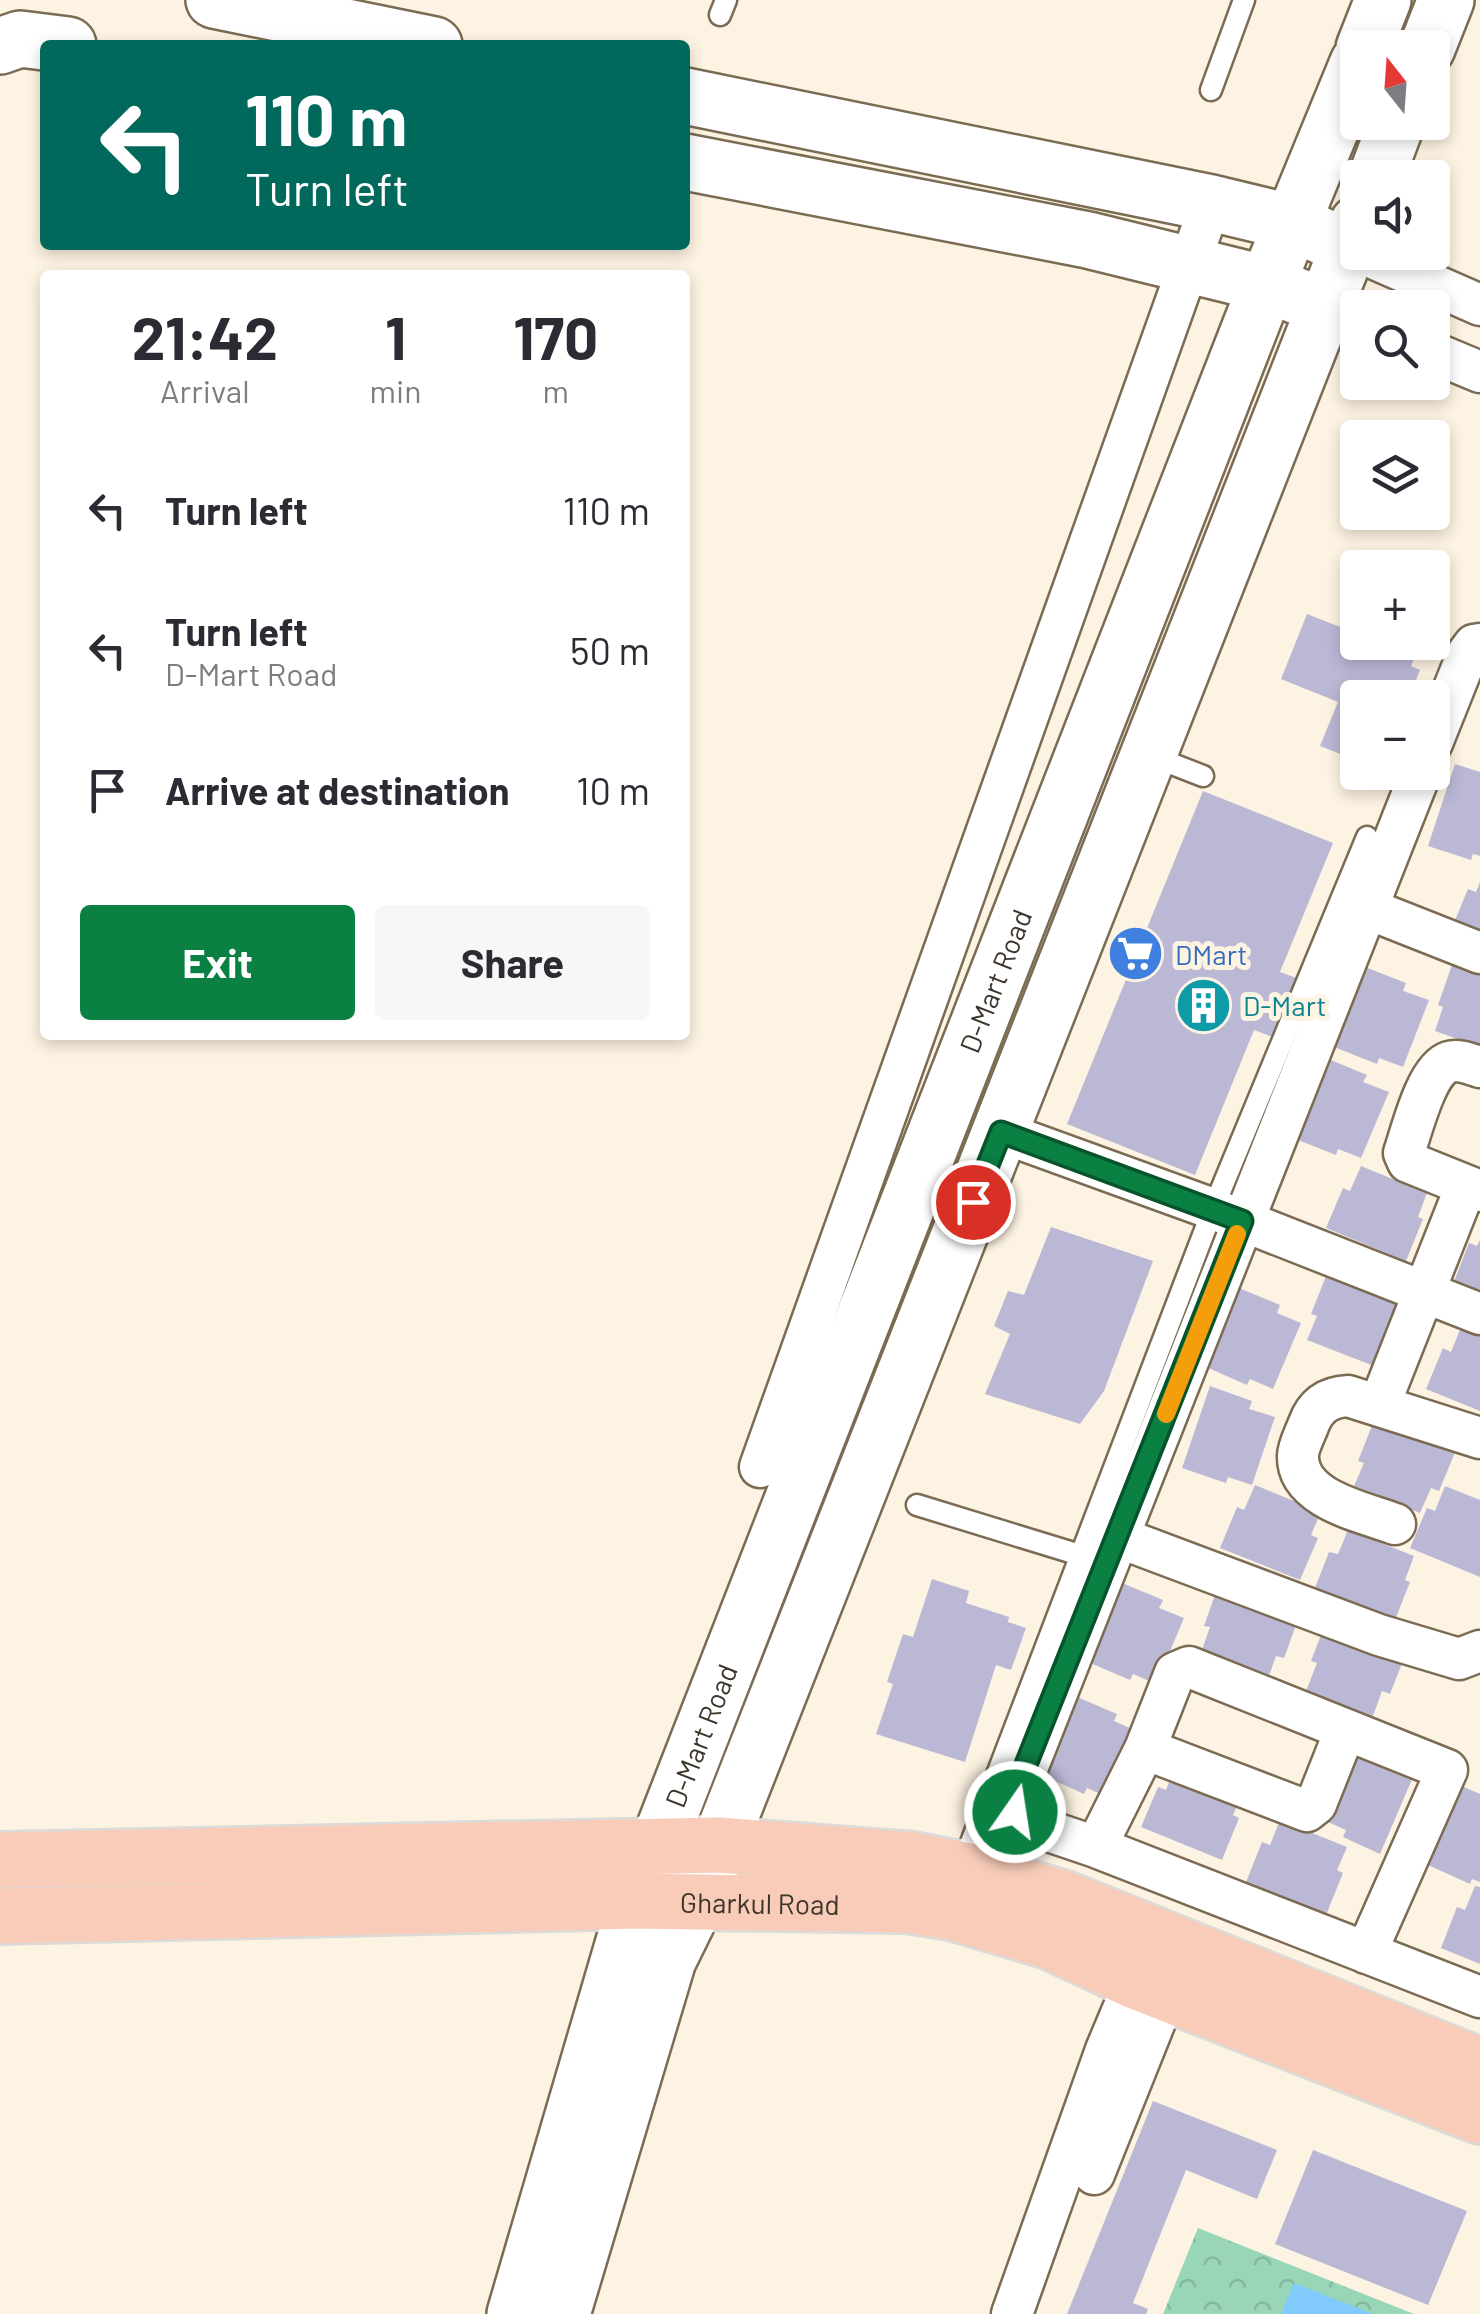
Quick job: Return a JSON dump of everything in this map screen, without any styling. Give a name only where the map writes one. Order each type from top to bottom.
[{"type":"main road","points":[[214,0],[410,40]]},
{"type":"main road","points":[[1371,30],[1382,0]]},
{"type":"main road","points":[[1434,30],[1446,0]]},
{"type":"main road","points":[[0,46],[20,38],[40,41]]},
{"type":"main road","points":[[690,97],[1211,202],[1340,239]]},
{"type":"main road","name":"D-Mart Road","points":[[516,2314],[636,1901],[1267,284],[1340,108]]},
{"type":"main road","points":[[690,163],[1088,240],[1267,284],[1340,313]]},
{"type":"main road","name":"D-Mart Road","points":[[562,2314],[668,1960],[697,1901],[1147,754],[1340,315]]},
{"type":"main road","name":"Gharkul Road","points":[[0,1860],[658,1845],[718,1845],[912,1860],[961,1868],[1064,1899],[1480,2066]]},
{"type":"main road","name":"Gharkul Road","points":[[0,1916],[636,1901],[907,1905],[951,1912],[1049,1940],[1150,1988],[1480,2116]]},
{"type":"street","points":[[760,1467],[1211,202]]},
{"type":"street","points":[[1408,270],[1480,305]]},
{"type":"street","points":[[1450,360],[1480,372]]},
{"type":"street","points":[[1450,698],[1468,653],[1480,644]]},
{"type":"street","points":[[1414,790],[1366,908],[1228,1215],[1118,1538],[1013,1804],[1020,1820],[1480,1997]]},
{"type":"street","points":[[1366,908],[1480,953]]},
{"type":"street","points":[[1379,1406],[1424,1294],[1473,1189],[1408,1162],[1404,1152],[1438,1068],[1454,1060],[1480,1067]]},
{"type":"street","points":[[1001,1132],[1228,1215],[1480,1314]]},
{"type":"street","points":[[1395,1524],[1318,1494],[1305,1478],[1298,1456],[1312,1415],[1330,1397],[1348,1396],[1480,1438]]},
{"type":"street","points":[[1118,1538],[1379,1635],[1460,1659],[1480,1651]]},
{"type":"street","points":[[1096,1847],[1145,1749],[1175,1673],[1189,1668],[1390,1745],[1463,1777],[1366,1953]]},
{"type":"street","points":[[1145,1749],[1307,1811],[1316,1804],[1345,1730]]},
{"type":"street","points":[[1012,2314],[1150,1988]]},
{"type":"street","points":[[1094,2174],[1121,2056]]},
{"type":"lane","points":[[1211,90],[1244,0]]},
{"type":"lane","points":[[1147,754],[1203,776]]},
{"type":"lane","points":[[961,1868],[1080,1556],[1228,1215],[1367,837]]},
{"type":"lane","points":[[917,1505],[1080,1556]]},
{"type":"green space","points":[[1198,2228],[1414,2314],[1163,2314]]},
{"type":"water","points":[[1294,2283],[1373,2314],[1281,2314]]},
{"type":"building","points":[[1307,614],[1340,627],[1340,660],[1414,660],[1411,666],[1420,670],[1416,680],[1340,680],[1340,754],[1320,746],[1338,702],[1281,679]]},
{"type":"building","points":[[1455,764],[1480,772],[1480,856],[1473,854],[1471,860],[1428,846],[1446,790],[1450,790]]},
{"type":"building","name":"D-Mart","points":[[1203,791],[1333,843],[1280,972],[1302,980],[1278,1039],[1254,1030],[1195,1175],[1067,1124]]},
{"type":"building","points":[[1480,882],[1480,941],[1451,930],[1468,889],[1476,892]]},
{"type":"building","points":[[1453,962],[1480,971],[1480,1047],[1435,1031],[1443,1007],[1438,1005]]},
{"type":"building","points":[[1365,967],[1406,983],[1403,991],[1429,1000],[1403,1067],[1379,1058],[1377,1064],[1334,1047]]},
{"type":"building","points":[[1326,1058],[1367,1075],[1363,1082],[1389,1092],[1361,1158],[1338,1149],[1336,1155],[1293,1138]]},
{"type":"building","points":[[1361,1166],[1427,1193],[1418,1217],[1423,1219],[1406,1261],[1326,1228],[1343,1188],[1350,1191]]},
{"type":"building","points":[[1051,1227],[1153,1261],[1104,1391],[1080,1424],[985,1394],[1010,1334],[994,1326],[1008,1291],[1024,1295]]},
{"type":"building","points":[[1480,1240],[1480,1295],[1453,1284],[1469,1243],[1477,1246]]},
{"type":"building","points":[[1328,1271],[1408,1304],[1374,1366],[1307,1340],[1317,1316],[1311,1314]]},
{"type":"building","points":[[1239,1288],[1280,1305],[1277,1313],[1301,1323],[1273,1389],[1250,1379],[1247,1385],[1206,1367]]},
{"type":"building","points":[[1461,1327],[1480,1334],[1480,1411],[1426,1389],[1443,1348],[1451,1352]]},
{"type":"building","points":[[1210,1386],[1252,1401],[1249,1409],[1275,1417],[1252,1485],[1228,1477],[1226,1483],[1182,1468]]},
{"type":"building","points":[[1375,1418],[1456,1450],[1439,1491],[1431,1488],[1420,1513],[1354,1486],[1364,1463],[1358,1461]]},
{"type":"building","points":[[1255,1485],[1321,1512],[1311,1535],[1318,1538],[1300,1580],[1220,1548],[1237,1507],[1244,1510]]},
{"type":"building","points":[[1445,1486],[1480,1500],[1480,1577],[1410,1548],[1427,1508],[1435,1511]]},
{"type":"building","points":[[1348,1530],[1414,1556],[1405,1580],[1410,1582],[1393,1625],[1313,1593],[1329,1552],[1338,1554]]},
{"type":"building","points":[[932,1579],[969,1591],[966,1603],[1009,1617],[1008,1622],[1026,1628],[1011,1670],[996,1665],[965,1762],[876,1734],[893,1684],[887,1682],[903,1634],[913,1637]]},
{"type":"building","points":[[1122,1583],[1163,1600],[1159,1608],[1184,1618],[1156,1684],[1133,1674],[1130,1680],[1088,1662]]},
{"type":"building","points":[[1217,1589],[1299,1617],[1284,1658],[1276,1656],[1267,1681],[1199,1658],[1210,1627],[1204,1626]]},
{"type":"building","points":[[1326,1622],[1406,1653],[1390,1694],[1382,1691],[1373,1716],[1306,1691],[1317,1663],[1311,1661]]},
{"type":"building","points":[[1077,1697],[1117,1714],[1114,1721],[1139,1732],[1110,1798],[1087,1788],[1084,1794],[1042,1775]]},
{"type":"building","points":[[1350,1753],[1373,1764],[1377,1753],[1416,1770],[1380,1854],[1343,1837],[1346,1830],[1321,1819]]},
{"type":"building","points":[[1176,1765],[1243,1792],[1233,1815],[1239,1818],[1222,1860],[1141,1827],[1158,1787],[1166,1790]]},
{"type":"building","points":[[1464,1787],[1480,1794],[1480,1882],[1472,1879],[1470,1884],[1428,1865]]},
{"type":"building","points":[[1280,1820],[1347,1847],[1337,1870],[1343,1873],[1326,1915],[1246,1882],[1262,1842],[1270,1845]]},
{"type":"building","points":[[1475,1886],[1480,1887],[1480,1964],[1441,1948],[1457,1907],[1465,1910]]},
{"type":"building","points":[[1153,2101],[1277,2150],[1257,2199],[1186,2170],[1133,2303],[1148,2309],[1146,2314],[1067,2314]]},
{"type":"building","points":[[1313,2150],[1467,2211],[1428,2305],[1275,2244]]},
{"type":"slow traffic","points":[[1166,1414],[1237,1234]]},
{"type":"place","name":"DMart","points":[[1136,954]]},
{"type":"place","name":"D-Mart","points":[[1204,1005]]},
{"type":"route","points":[[973,1202],[1001,1132],[1242,1221],[1017,1787],[1015,1812]]}]
